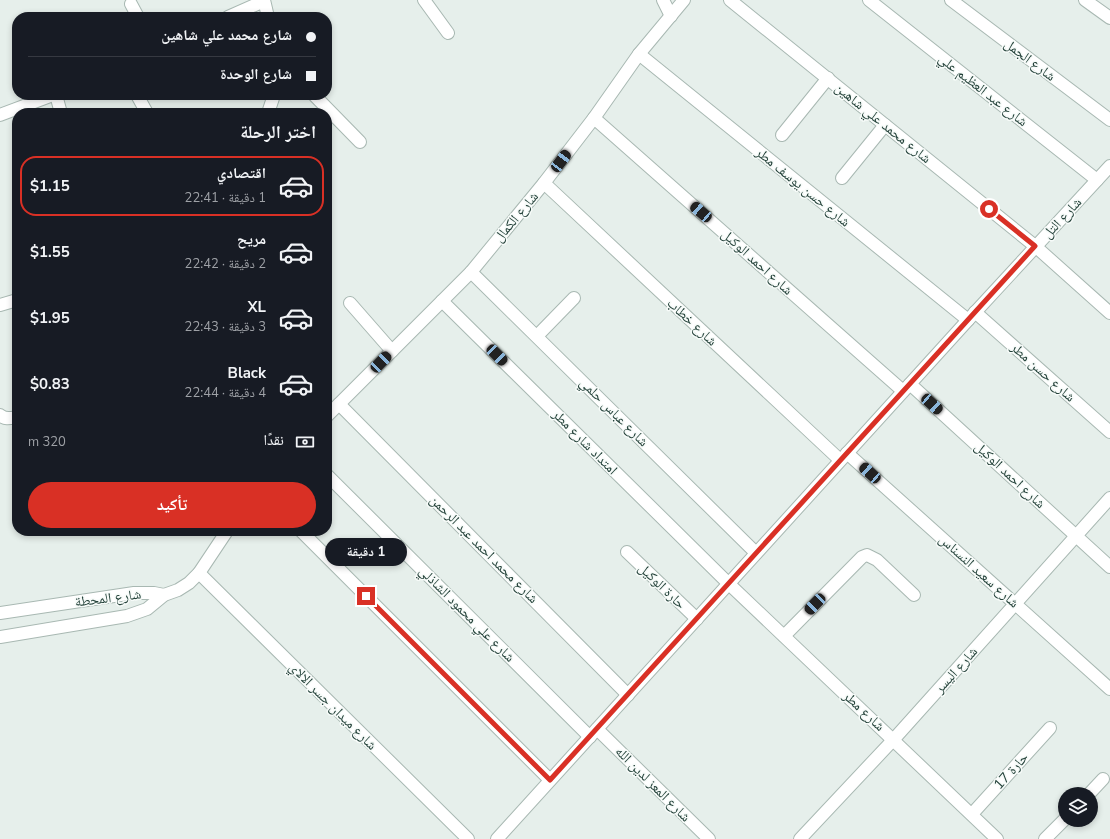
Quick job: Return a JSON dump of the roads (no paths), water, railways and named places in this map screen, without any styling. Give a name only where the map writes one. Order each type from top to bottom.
[{"type":"street","points":[[239,12],[264,0],[267,12]]},
{"type":"street","points":[[424,0],[448,33]]},
{"type":"street","points":[[663,0],[671,16]]},
{"type":"street","name":"شارع الكمال","points":[[332,411],[471,272],[544,183],[594,118],[639,54],[684,0]]},
{"type":"street","name":"شارع محمد علي شاهين","points":[[730,0],[1035,246],[1110,313]]},
{"type":"street","name":"شارع عبد العظيم علي","points":[[869,0],[1096,180]]},
{"type":"street","name":"شارع الجمل","points":[[950,0],[1110,120]]},
{"type":"street","points":[[1085,0],[1110,18]]},
{"type":"street","points":[[131,4],[135,12]]},
{"type":"street","name":"شارع حسن يوسف مطر","points":[[639,54],[972,316]]},
{"type":"street","points":[[782,135],[828,78]]},
{"type":"street","points":[[19,108],[40,100]]},
{"type":"street","points":[[319,100],[327,108]]},
{"type":"street","points":[[0,115],[12,111]]},
{"type":"street","points":[[332,113],[360,142]]},
{"type":"street","name":"شارع احمد الوكيل","points":[[594,118],[907,388],[1110,567]]},
{"type":"street","points":[[842,178],[885,125]]},
{"type":"street","name":"شارع التل","points":[[497,839],[1035,246],[1110,166]]},
{"type":"street","name":"شارع خطاب","points":[[544,183],[844,457]]},
{"type":"street","name":"شارع عباس حلمي","points":[[471,272],[756,553]]},
{"type":"street","points":[[537,336],[574,298]]},
{"type":"street","points":[[0,305],[12,301]]},
{"type":"street","name":"امتداد شارع مطر","points":[[442,301],[729,584]]},
{"type":"street","points":[[350,303],[392,351]]},
{"type":"street","name":"شارع حسن مطر","points":[[972,316],[1110,432]]},
{"type":"street","name":"شارع محمد احمد عبد الرحمن","points":[[339,404],[628,695]]},
{"type":"street","points":[[0,415],[3,418],[12,418]]},
{"type":"street","name":"شارع سعيد النسناس","points":[[844,457],[1015,604],[1110,689]]},
{"type":"street","name":"شارع علي محمود الشاذلي","points":[[332,480],[594,733]]},
{"type":"street","name":"شارع اليسر","points":[[800,839],[894,739],[1110,498]]},
{"type":"street","points":[[164,595],[178,590],[189,583],[199,573],[225,536]]},
{"type":"street","points":[[306,536],[550,780]]},
{"type":"street","name":"حارة الوكيل","points":[[627,552],[697,619]]},
{"type":"street","points":[[784,636],[862,557],[867,555],[877,560],[914,596]]},
{"type":"street","name":"شارع ميدان جسر الالاي","points":[[199,573],[468,839]]},
{"type":"street","name":"شارع مطر","points":[[729,584],[894,739],[997,839]]},
{"type":"street","name":"شارع المحطة","points":[[0,613],[134,594],[154,593],[164,595],[157,603],[138,613],[0,637]]},
{"type":"street","name":"حارة 17","points":[[972,814],[1050,728]]},
{"type":"street","name":"شارع المعز لدين الله","points":[[594,733],[709,839]]},
{"type":"street","points":[[1095,787],[1103,779]]},
{"type":"street","points":[[1046,839],[1058,826]]}]
